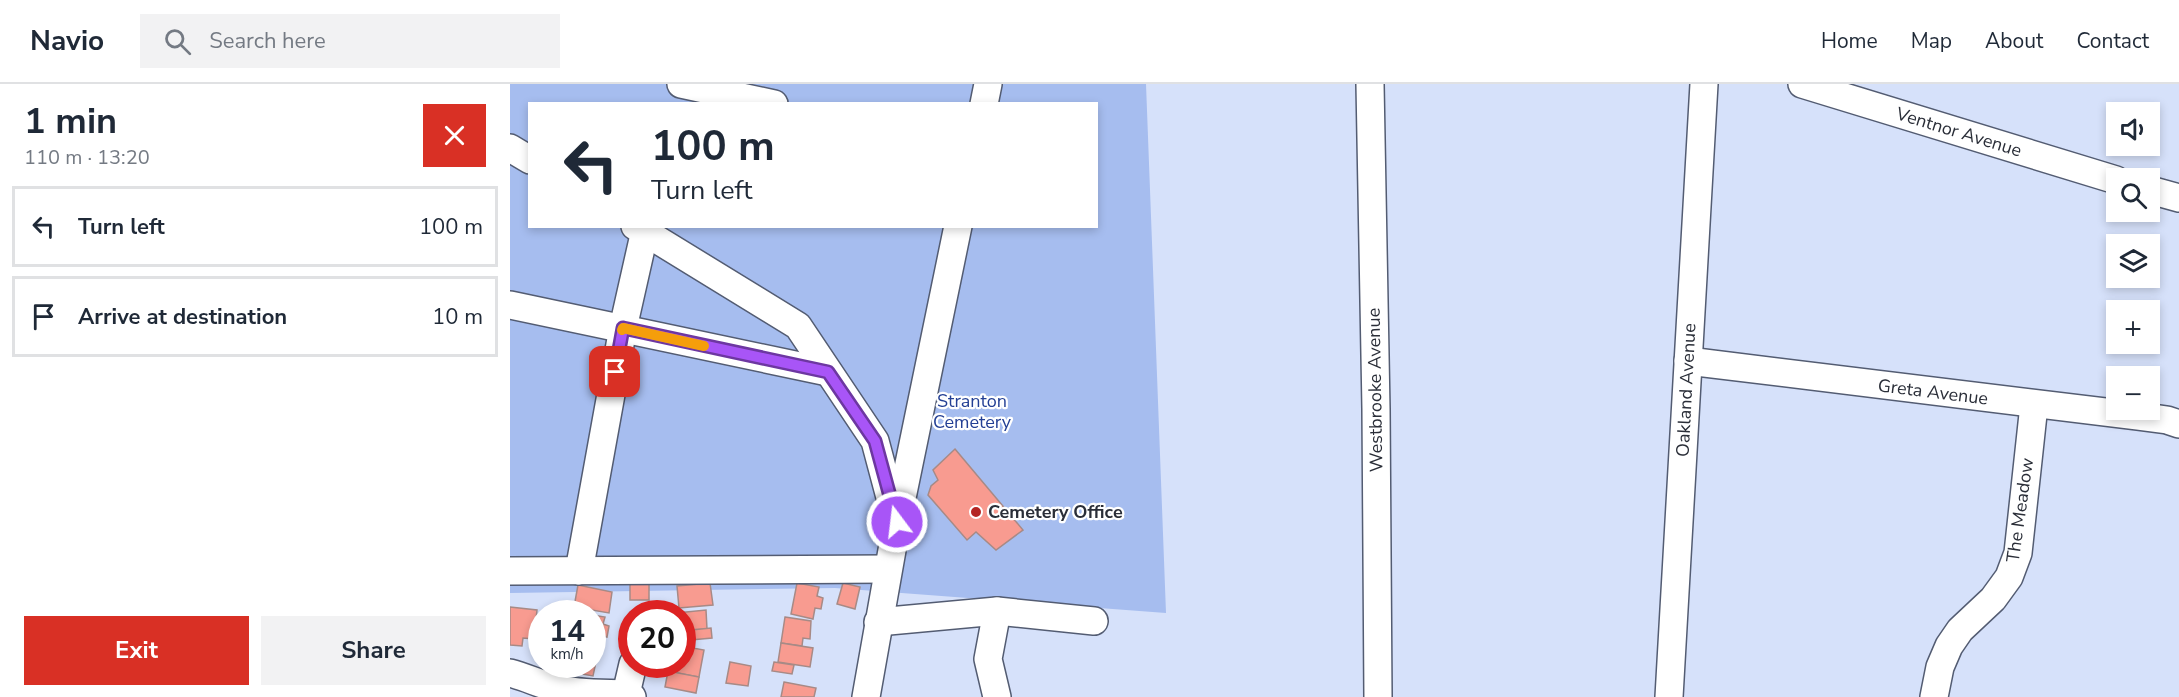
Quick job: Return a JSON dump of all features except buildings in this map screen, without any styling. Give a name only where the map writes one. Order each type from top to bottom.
[{"type":"street","points":[[674,102],[680,84],[765,102]]},
{"type":"street","points":[[984,102],[988,84]]},
{"type":"street","name":"Westbrooke Avenue","points":[[1370,84],[1376,398],[1378,697]]},
{"type":"street","name":"Oakland Avenue","points":[[1669,697],[1704,84]]},
{"type":"street","name":"Ventnor Avenue","points":[[1802,84],[2106,177]]},
{"type":"street","points":[[510,148],[528,159]]},
{"type":"street","points":[[2160,193],[2179,198]]},
{"type":"street","points":[[579,571],[642,228],[798,326],[875,441],[897,522]]},
{"type":"street","points":[[866,697],[885,582],[958,228]]},
{"type":"street","points":[[510,304],[828,372]]},
{"type":"street","name":"Greta Avenue","points":[[1688,361],[2034,405],[2158,418],[2179,424]]},
{"type":"street","name":"The Meadow","points":[[1934,697],[1940,667],[1949,646],[1960,630],[1994,599],[2009,577],[2018,553],[2034,405]]},
{"type":"street","points":[[510,571],[579,571],[885,582]]},
{"type":"street","points":[[878,622],[997,611],[1094,621]]},
{"type":"street","points":[[997,611],[988,659],[998,697]]},
{"type":"street","points":[[510,673],[553,688],[629,696],[631,678]]},
{"type":"green space","name":"Stranton Cemetery","points":[[510,84],[1146,84],[1166,613],[835,588],[510,593]]},
{"type":"slow traffic","points":[[622,330],[623,328],[704,346]]},
{"type":"place","name":"Cemetery Office","points":[[976,512]]},
{"type":"route","points":[[615,372],[623,328],[828,372],[875,441],[897,522]]}]
